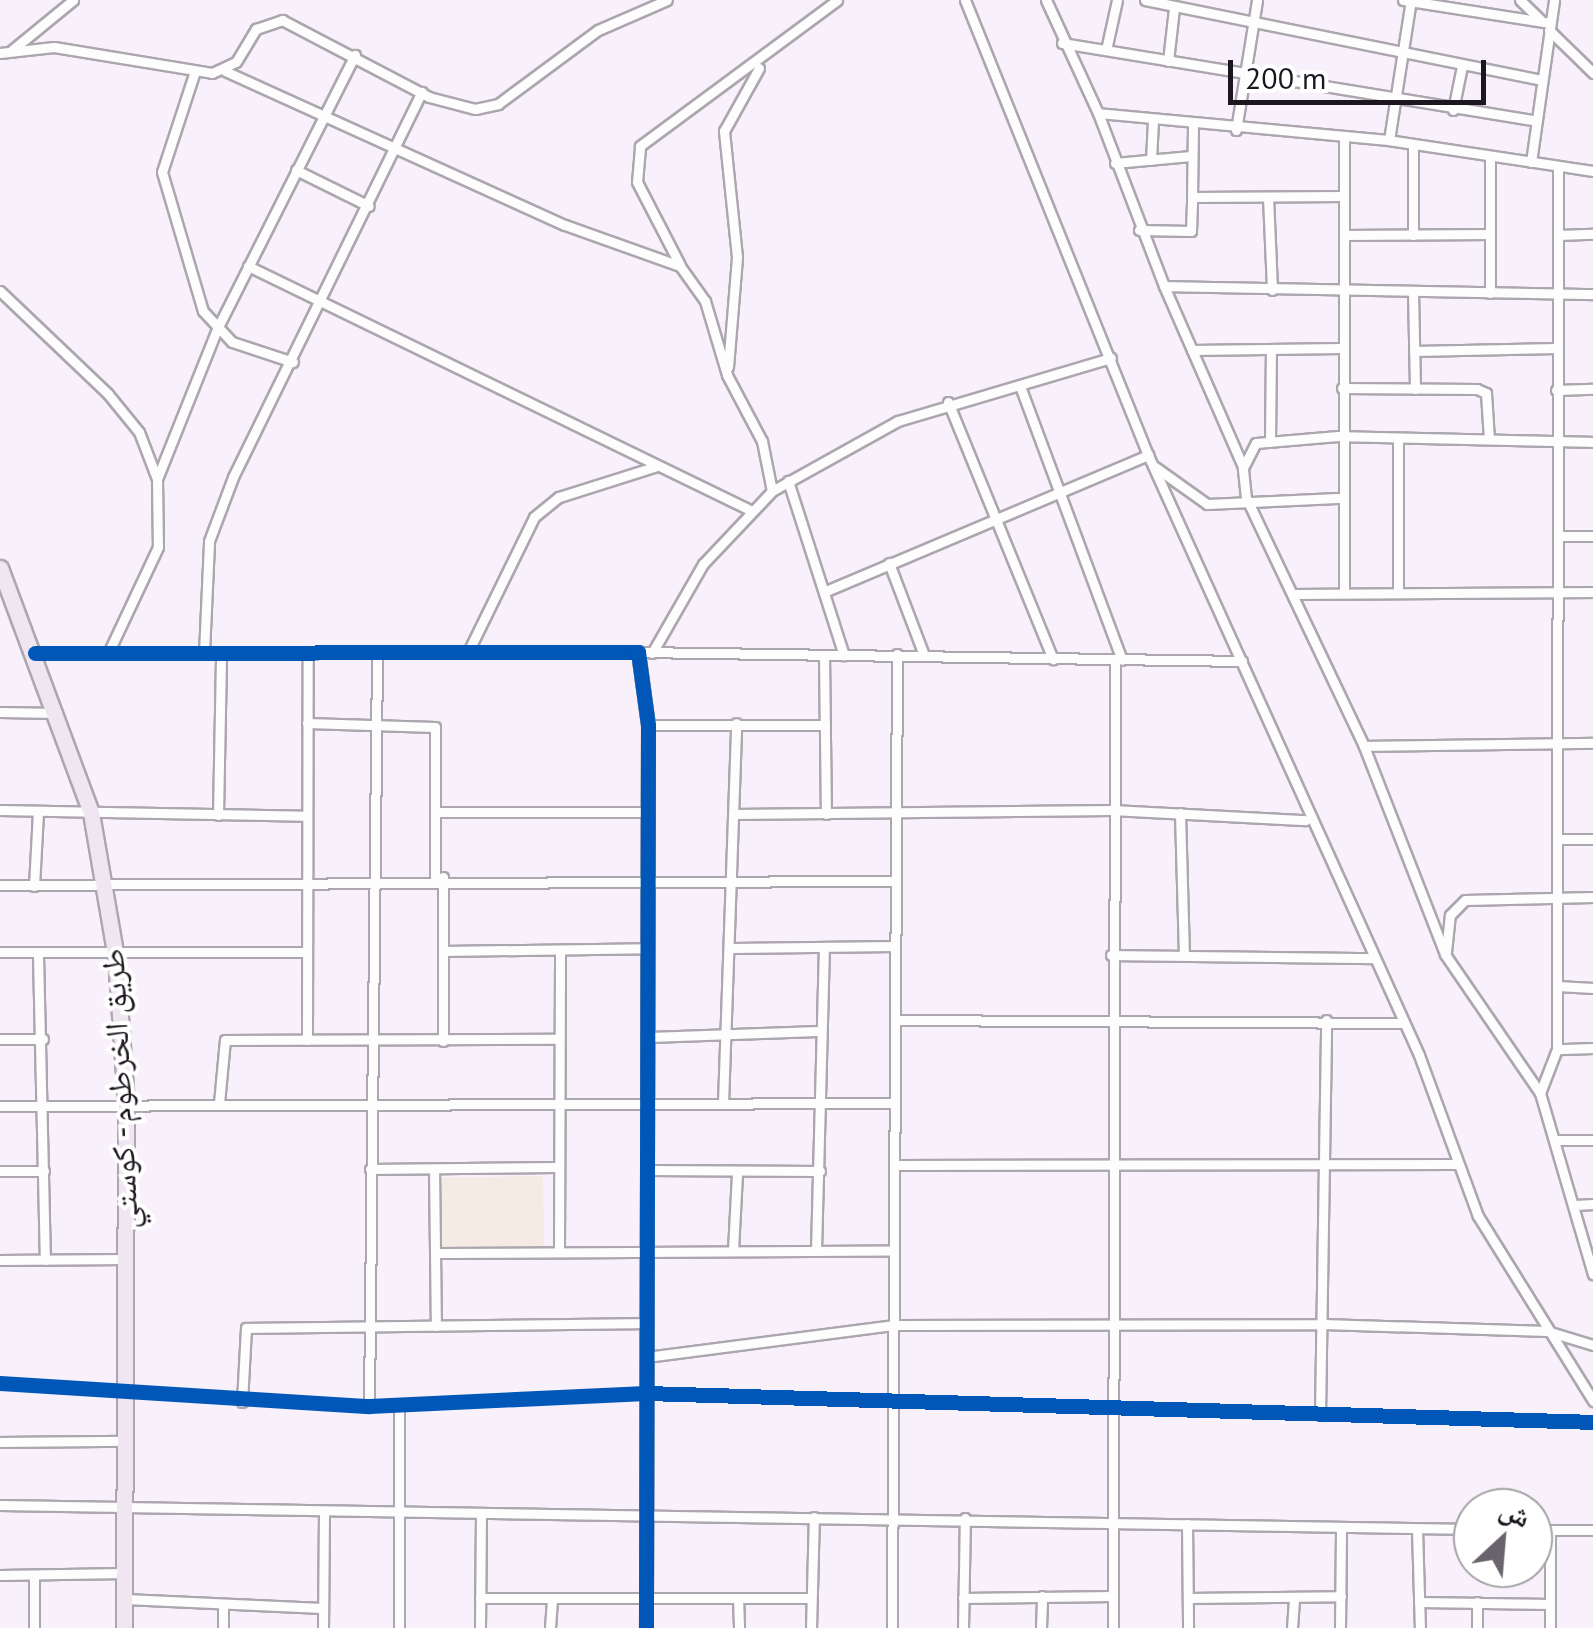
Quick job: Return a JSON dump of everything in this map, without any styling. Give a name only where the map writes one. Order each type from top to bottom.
[{"type":"highway","name":"طريق الخرطوم - كوستي","points":[[1,571],[60,713],[91,814],[116,957],[126,1104],[124,1628]]},
{"type":"street","points":[[5,52],[74,0]]},
{"type":"street","points":[[225,70],[256,29],[282,20],[422,92],[475,109],[498,104],[598,30],[668,0]]},
{"type":"street","points":[[772,491],[762,442],[728,374],[706,301],[680,266],[637,182],[640,146],[763,62],[837,0]]},
{"type":"street","points":[[965,0],[1150,460],[1242,661],[1306,820],[1404,1023],[1457,1164],[1508,1276],[1593,1401]]},
{"type":"street","points":[[1046,0],[1062,43],[1098,113],[1138,230],[1243,468],[1246,498],[1296,594],[1364,746],[1446,954],[1540,1093],[1593,1274]]},
{"type":"street","points":[[1106,50],[1117,0]]},
{"type":"street","points":[[1145,0],[1253,26],[1540,80]]},
{"type":"street","points":[[1236,130],[1242,73],[1257,0]]},
{"type":"street","points":[[1403,0],[1547,25]]},
{"type":"street","points":[[1520,0],[1593,74]]},
{"type":"street","points":[[1530,162],[1547,25],[1554,0]]},
{"type":"street","points":[[1389,140],[1411,1]]},
{"type":"street","points":[[1168,61],[1174,8]]},
{"type":"street","points":[[1062,43],[1393,102],[1534,120]]},
{"type":"street","points":[[5,52],[54,47],[194,72],[225,70],[395,150],[680,266]]},
{"type":"street","points":[[157,479],[217,329],[354,55]]},
{"type":"street","points":[[728,374],[737,257],[724,131],[763,62]]},
{"type":"street","points":[[1453,110],[1462,66]]},
{"type":"street","points":[[194,72],[162,172],[217,329],[293,362]]},
{"type":"street","points":[[204,652],[208,540],[422,92]]},
{"type":"street","points":[[1098,113],[1236,130],[1389,140],[1490,159],[1593,171]]},
{"type":"street","points":[[1152,160],[1153,120]]},
{"type":"street","points":[[1138,230],[1191,231],[1193,126]]},
{"type":"street","points":[[1344,136],[1344,290],[1338,436],[1344,590]]},
{"type":"street","points":[[1413,144],[1413,234]]},
{"type":"street","points":[[1115,163],[1191,156]]},
{"type":"street","points":[[1490,159],[1490,293]]},
{"type":"street","points":[[1540,1093],[1557,1049],[1561,592],[1556,441],[1558,169]]},
{"type":"street","points":[[296,170],[369,206]]},
{"type":"street","points":[[1192,197],[1344,196]]},
{"type":"street","points":[[1268,197],[1272,290]]},
{"type":"street","points":[[1344,235],[1490,234]]},
{"type":"street","points":[[1558,235],[1593,234]]},
{"type":"street","points":[[248,266],[324,299],[656,467],[748,509]]},
{"type":"street","points":[[1164,286],[1593,294]]},
{"type":"street","points":[[0,292],[108,394],[139,432],[157,479],[158,547],[109,651]]},
{"type":"street","points":[[1413,292],[1415,389]]},
{"type":"street","points":[[1192,350],[1342,348]]},
{"type":"street","points":[[1414,350],[1556,348]]},
{"type":"street","points":[[1270,442],[1272,349]]},
{"type":"street","points":[[646,1628],[645,653],[748,509],[772,491],[948,402],[1020,386],[1111,358]]},
{"type":"street","points":[[1020,386],[1118,660],[1110,1016],[1113,1628]]},
{"type":"street","points":[[1342,388],[1482,390],[1488,440]]},
{"type":"street","points":[[1556,390],[1593,390]]},
{"type":"street","points":[[948,402],[1052,658]]},
{"type":"street","points":[[1243,468],[1249,447],[1338,436],[1593,442]]},
{"type":"street","points":[[1398,440],[1398,590]]},
{"type":"street","points":[[826,590],[1058,491],[1150,460]]},
{"type":"street","points":[[1150,460],[1196,502],[1338,498]]},
{"type":"street","points":[[468,652],[534,518],[559,497],[656,467]]},
{"type":"street","points":[[788,481],[844,654]]},
{"type":"street","points":[[1559,536],[1593,536]]},
{"type":"street","points":[[890,563],[924,655]]},
{"type":"street","points":[[1296,594],[1344,590],[1593,592]]},
{"type":"street","points":[[218,815],[221,652]]},
{"type":"street","points":[[307,1040],[308,652]]},
{"type":"street","points":[[370,1406],[370,878],[377,652]]},
{"type":"street","points":[[35,654],[897,654],[1242,661]]},
{"type":"street","points":[[824,654],[826,814]]},
{"type":"street","points":[[892,1628],[897,654]]},
{"type":"street","points":[[0,712],[60,713]]},
{"type":"street","points":[[307,723],[375,722],[435,727],[443,1041]]},
{"type":"street","points":[[723,1103],[732,948],[730,878],[736,723]]},
{"type":"street","points":[[648,725],[825,725]]},
{"type":"street","points":[[1364,746],[1593,743]]},
{"type":"street","points":[[0,810],[306,816]]},
{"type":"street","points":[[734,814],[1112,810],[1306,820]]},
{"type":"street","points":[[34,886],[38,811]]},
{"type":"street","points":[[438,812],[646,812]]},
{"type":"street","points":[[1180,813],[1184,955]]},
{"type":"street","points":[[1558,839],[1593,838]]},
{"type":"street","points":[[0,885],[106,890],[306,879],[648,876],[896,881]]},
{"type":"street","points":[[1446,954],[1450,915],[1465,900],[1593,897]]},
{"type":"street","points":[[732,948],[896,946]]},
{"type":"street","points":[[816,1250],[824,947]]},
{"type":"street","points":[[442,950],[648,948]]},
{"type":"street","points":[[559,1250],[555,1166],[560,950]]},
{"type":"street","points":[[0,952],[116,957],[307,952]]},
{"type":"street","points":[[38,955],[46,1260]]},
{"type":"street","points":[[1111,955],[1374,958]]},
{"type":"street","points":[[1557,986],[1593,988]]},
{"type":"street","points":[[895,1020],[1110,1016],[1404,1023]]},
{"type":"street","points":[[1320,1416],[1326,1020]]},
{"type":"street","points":[[647,1036],[820,1032]]},
{"type":"street","points":[[0,1039],[43,1039]]},
{"type":"street","points":[[219,1104],[220,1042],[558,1039]]},
{"type":"street","points":[[1557,1049],[1593,1048]]},
{"type":"street","points":[[0,1106],[894,1103]]},
{"type":"street","points":[[1555,1140],[1593,1140]]},
{"type":"street","points":[[894,1165],[1457,1164]]},
{"type":"street","points":[[370,1170],[555,1166]]},
{"type":"street","points":[[434,1169],[436,1326]]},
{"type":"street","points":[[0,1170],[44,1171]]},
{"type":"street","points":[[646,1170],[820,1172]]},
{"type":"street","points":[[733,1250],[737,1173]]},
{"type":"street","points":[[1575,1204],[1593,1204]]},
{"type":"street","points":[[437,1253],[894,1251]]},
{"type":"street","points":[[0,1260],[127,1260]]},
{"type":"street","points":[[242,1402],[246,1328],[647,1324]]},
{"type":"street","points":[[646,1357],[894,1326],[1324,1324],[1546,1331],[1593,1344]]},
{"type":"street","points":[[0,1383],[242,1402],[370,1406],[646,1393],[1593,1422]]},
{"type":"street","points":[[399,1406],[400,1628]]},
{"type":"street","points":[[0,1442],[126,1441]]},
{"type":"street","points":[[0,1505],[125,1512],[481,1517],[647,1513],[1453,1530]]},
{"type":"street","points":[[322,1628],[324,1512]]},
{"type":"street","points":[[480,1628],[481,1517]]},
{"type":"street","points":[[811,1628],[814,1517]]},
{"type":"street","points":[[963,1628],[965,1518]]},
{"type":"street","points":[[1187,1524],[1188,1628]]},
{"type":"street","points":[[1340,1628],[1341,1528]]},
{"type":"street","points":[[1416,1529],[1420,1628]]},
{"type":"street","points":[[1553,1530],[1593,1530]]},
{"type":"street","points":[[0,1575],[125,1573]]},
{"type":"street","points":[[34,1574],[34,1628]]},
{"type":"street","points":[[1550,1588],[1550,1628]]},
{"type":"street","points":[[1041,1628],[1042,1596]]},
{"type":"street","points":[[963,1598],[1113,1596]]},
{"type":"street","points":[[1188,1598],[1341,1596]]},
{"type":"street","points":[[1292,1628],[1294,1597]]},
{"type":"street","points":[[480,1598],[811,1598]]},
{"type":"street","points":[[738,1598],[739,1628]]},
{"type":"street","points":[[124,1599],[322,1608]]},
{"type":"street","points":[[550,1628],[552,1599]]},
{"type":"street","points":[[1419,1602],[1550,1604]]},
{"type":"street","points":[[1477,1602],[1477,1628]]},
{"type":"street","points":[[223,1604],[223,1628]]},
{"type":"shaded area","points":[[543,1176],[544,1247],[441,1249],[440,1178]]},
{"type":"cycle path","points":[[35,653],[638,652],[648,725],[646,1628]]},
{"type":"cycle path","points":[[0,1383],[369,1406],[646,1393],[1593,1422]]}]
